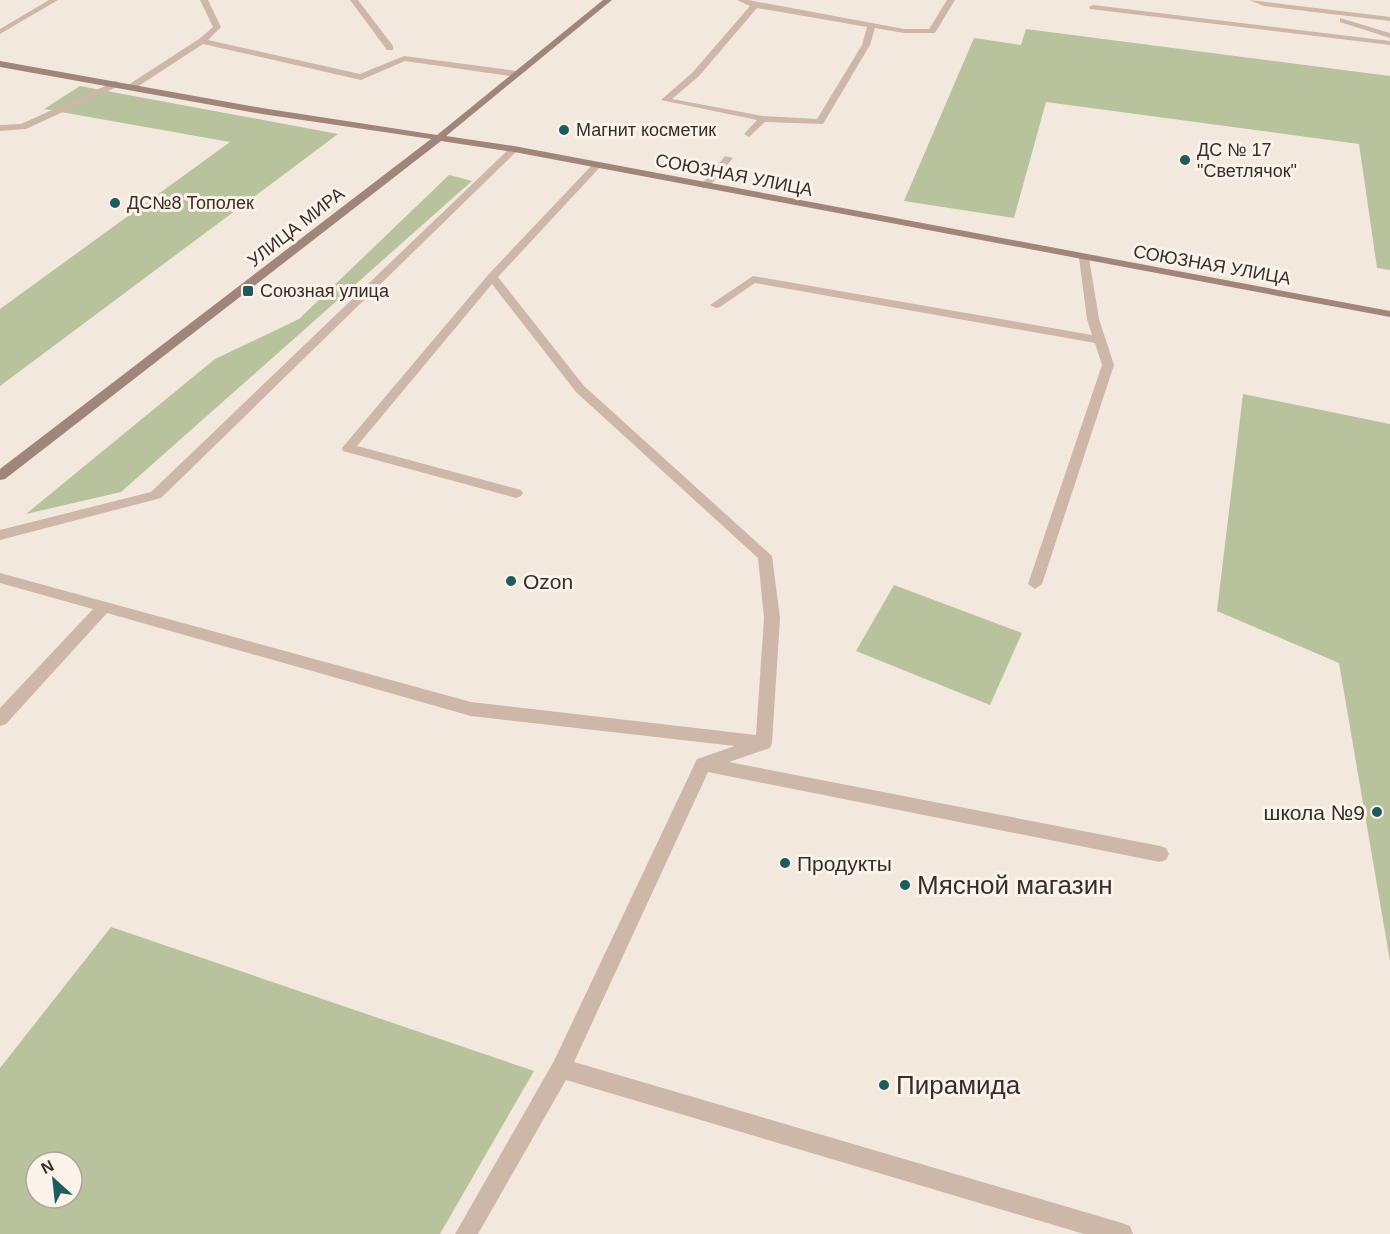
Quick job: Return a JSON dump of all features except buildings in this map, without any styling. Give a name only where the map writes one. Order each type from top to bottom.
[{"type":"street","name":"УЛИЦА МИРА","points":[[0,476],[437,139],[608,0]]},
{"type":"street","name":"СОЮЗНАЯ УЛИЦА","points":[[0,64],[437,139],[514,149],[1390,314]]},
{"type":"lane","points":[[0,32],[54,0]]},
{"type":"lane","points":[[131,87],[202,41],[217,27],[204,0]]},
{"type":"lane","points":[[354,0],[390,48]]},
{"type":"lane","points":[[741,0],[755,5],[904,31],[932,31],[951,0]]},
{"type":"lane","points":[[1253,0],[1264,4],[1390,19]]},
{"type":"lane","points":[[755,5],[696,74],[665,100],[763,119],[820,122],[866,45],[872,25]]},
{"type":"lane","points":[[1093,8],[1390,42]]},
{"type":"lane","points":[[1309,9],[1390,36]]},
{"type":"lane","points":[[202,41],[361,77],[404,58],[518,74]]},
{"type":"lane","points":[[0,128],[23,127],[116,84]]},
{"type":"lane","points":[[749,134],[763,119]]},
{"type":"lane","points":[[0,535],[156,495],[514,149]]},
{"type":"lane","points":[[705,186],[728,158]]},
{"type":"lane","points":[[516,493],[348,448],[492,277],[597,165]]},
{"type":"lane","points":[[1035,584],[1108,365],[1093,319],[1084,258]]},
{"type":"lane","points":[[492,277],[580,389],[765,556],[772,618],[764,743]]},
{"type":"lane","points":[[716,305],[753,279],[1100,340]]},
{"type":"lane","points":[[0,578],[471,709],[764,743]]},
{"type":"lane","points":[[0,719],[104,608]]},
{"type":"lane","points":[[466,1234],[561,1068],[703,764],[764,743]]},
{"type":"lane","points":[[703,764],[1160,854]]},
{"type":"lane","points":[[561,1068],[1122,1234]]},
{"type":"green space","points":[[1026,29],[1390,76],[1390,270],[1377,268],[1359,144],[1046,102],[1014,218],[904,201],[974,38],[1021,45]]},
{"type":"green space","points":[[80,86],[338,134],[0,386],[0,309],[230,142],[44,109]]},
{"type":"green space","points":[[449,175],[472,181],[121,492],[26,514],[215,359],[299,319]]},
{"type":"green space","name":"школа №9","points":[[1243,394],[1390,424],[1390,961],[1339,663],[1217,611]]},
{"type":"green space","points":[[894,585],[1022,633],[990,705],[856,651]]},
{"type":"green space","points":[[111,927],[534,1071],[440,1234],[0,1234],[0,1068]]},
{"type":"place","name":"Магнит косметик","points":[[564,130]]},
{"type":"place","name":"ДС № 17 \"Светлячок\"","points":[[1185,160]]},
{"type":"place","name":"ДС№8 Тополек","points":[[115,203]]},
{"type":"place","name":"Союзная улица","points":[[248,291]]},
{"type":"place","name":"Ozon","points":[[511,581]]},
{"type":"place","name":"школа №9","points":[[1377,812]]},
{"type":"place","name":"Продукты","points":[[785,863]]},
{"type":"place","name":"Мясной магазин","points":[[905,885]]},
{"type":"place","name":"Пирамида","points":[[884,1085]]}]
